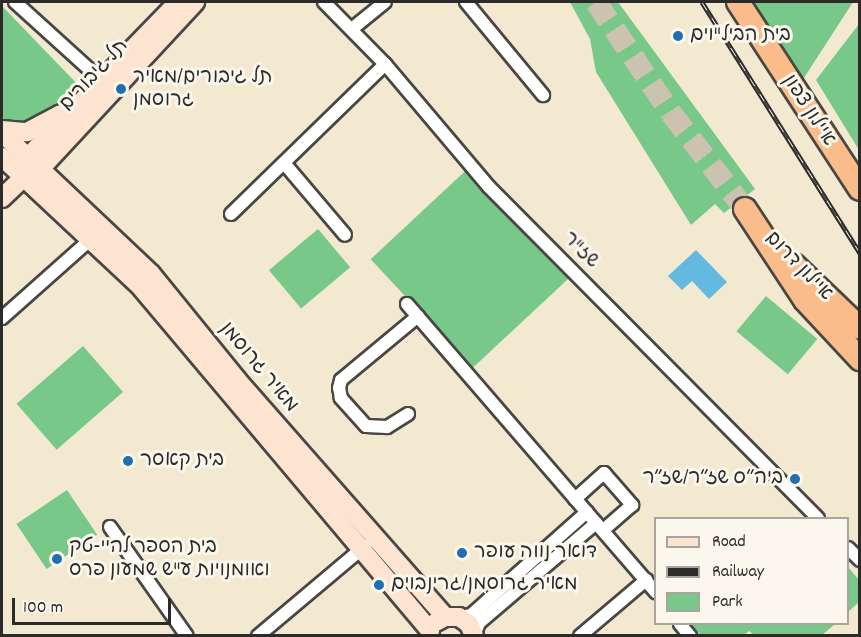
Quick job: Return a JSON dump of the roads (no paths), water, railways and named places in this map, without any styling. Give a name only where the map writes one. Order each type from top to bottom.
[{"type":"highway","name":"איילון צפון","points":[[738,2],[860,189]]},
{"type":"highway","name":"איילון דרום","points":[[860,328],[795,266],[742,206],[806,300],[860,359]]},
{"type":"street","points":[[2,131],[18,133],[38,127],[97,84],[15,2]]},
{"type":"street","name":"תל גיבורים","points":[[30,168],[97,84],[178,2]]},
{"type":"street","name":"תל גיבורים","points":[[2,198],[195,2]]},
{"type":"street","name":"שז\"ר","points":[[324,2],[385,64],[489,187],[816,517]]},
{"type":"street","points":[[352,28],[385,2]]},
{"type":"street","points":[[466,2],[543,95]]},
{"type":"street","points":[[231,214],[385,64]]},
{"type":"street","points":[[2,131],[30,168]]},
{"type":"street","points":[[2,157],[30,168]]},
{"type":"street","points":[[284,163],[345,235]]},
{"type":"street","name":"מאיר גרוסמן","points":[[30,168],[92,238],[139,285],[369,543],[452,617],[469,624],[474,636]]},
{"type":"street","name":"מאיר גרוסמן","points":[[30,168],[151,274],[369,543],[430,633]]},
{"type":"street","points":[[2,318],[92,238]]},
{"type":"street","points":[[407,304],[654,590]]},
{"type":"street","points":[[408,414],[387,427],[366,426],[341,398],[339,388],[341,380],[418,316]]},
{"type":"street","points":[[474,636],[479,623],[599,527],[632,505],[604,473],[575,499]]},
{"type":"street","points":[[430,633],[452,617],[471,615],[587,512]]},
{"type":"street","points":[[110,527],[187,636]]},
{"type":"street","points":[[258,636],[369,543]]},
{"type":"street","points":[[849,549],[860,560]]},
{"type":"street","points":[[580,636],[646,580]]},
{"type":"water","points":[[696,250],[727,282],[709,299],[692,281],[682,290],[668,276]]},
{"type":"tunnel","points":[[596,2],[671,113],[740,203]]},
{"type":"railway","points":[[702,2],[860,253]]},
{"type":"place","name":"בית הביל\"וים","points":[[678,36]]},
{"type":"place","name":"תל גיבורים/מאיר גרוסמן","points":[[121,89]]},
{"type":"place","name":"בית קאסר","points":[[128,461]]},
{"type":"place","name":"ביה״ס שז״ר/שז״ר","points":[[795,479]]},
{"type":"place","name":"דואר נווה עופר","points":[[462,553]]},
{"type":"place","name":"בית הספר להיי-טק ואומנויות ע\"ש שמעון פרס","points":[[57,559]]},
{"type":"place","name":"מאיר גרוסמן/גרינבוים","points":[[379,585]]}]
